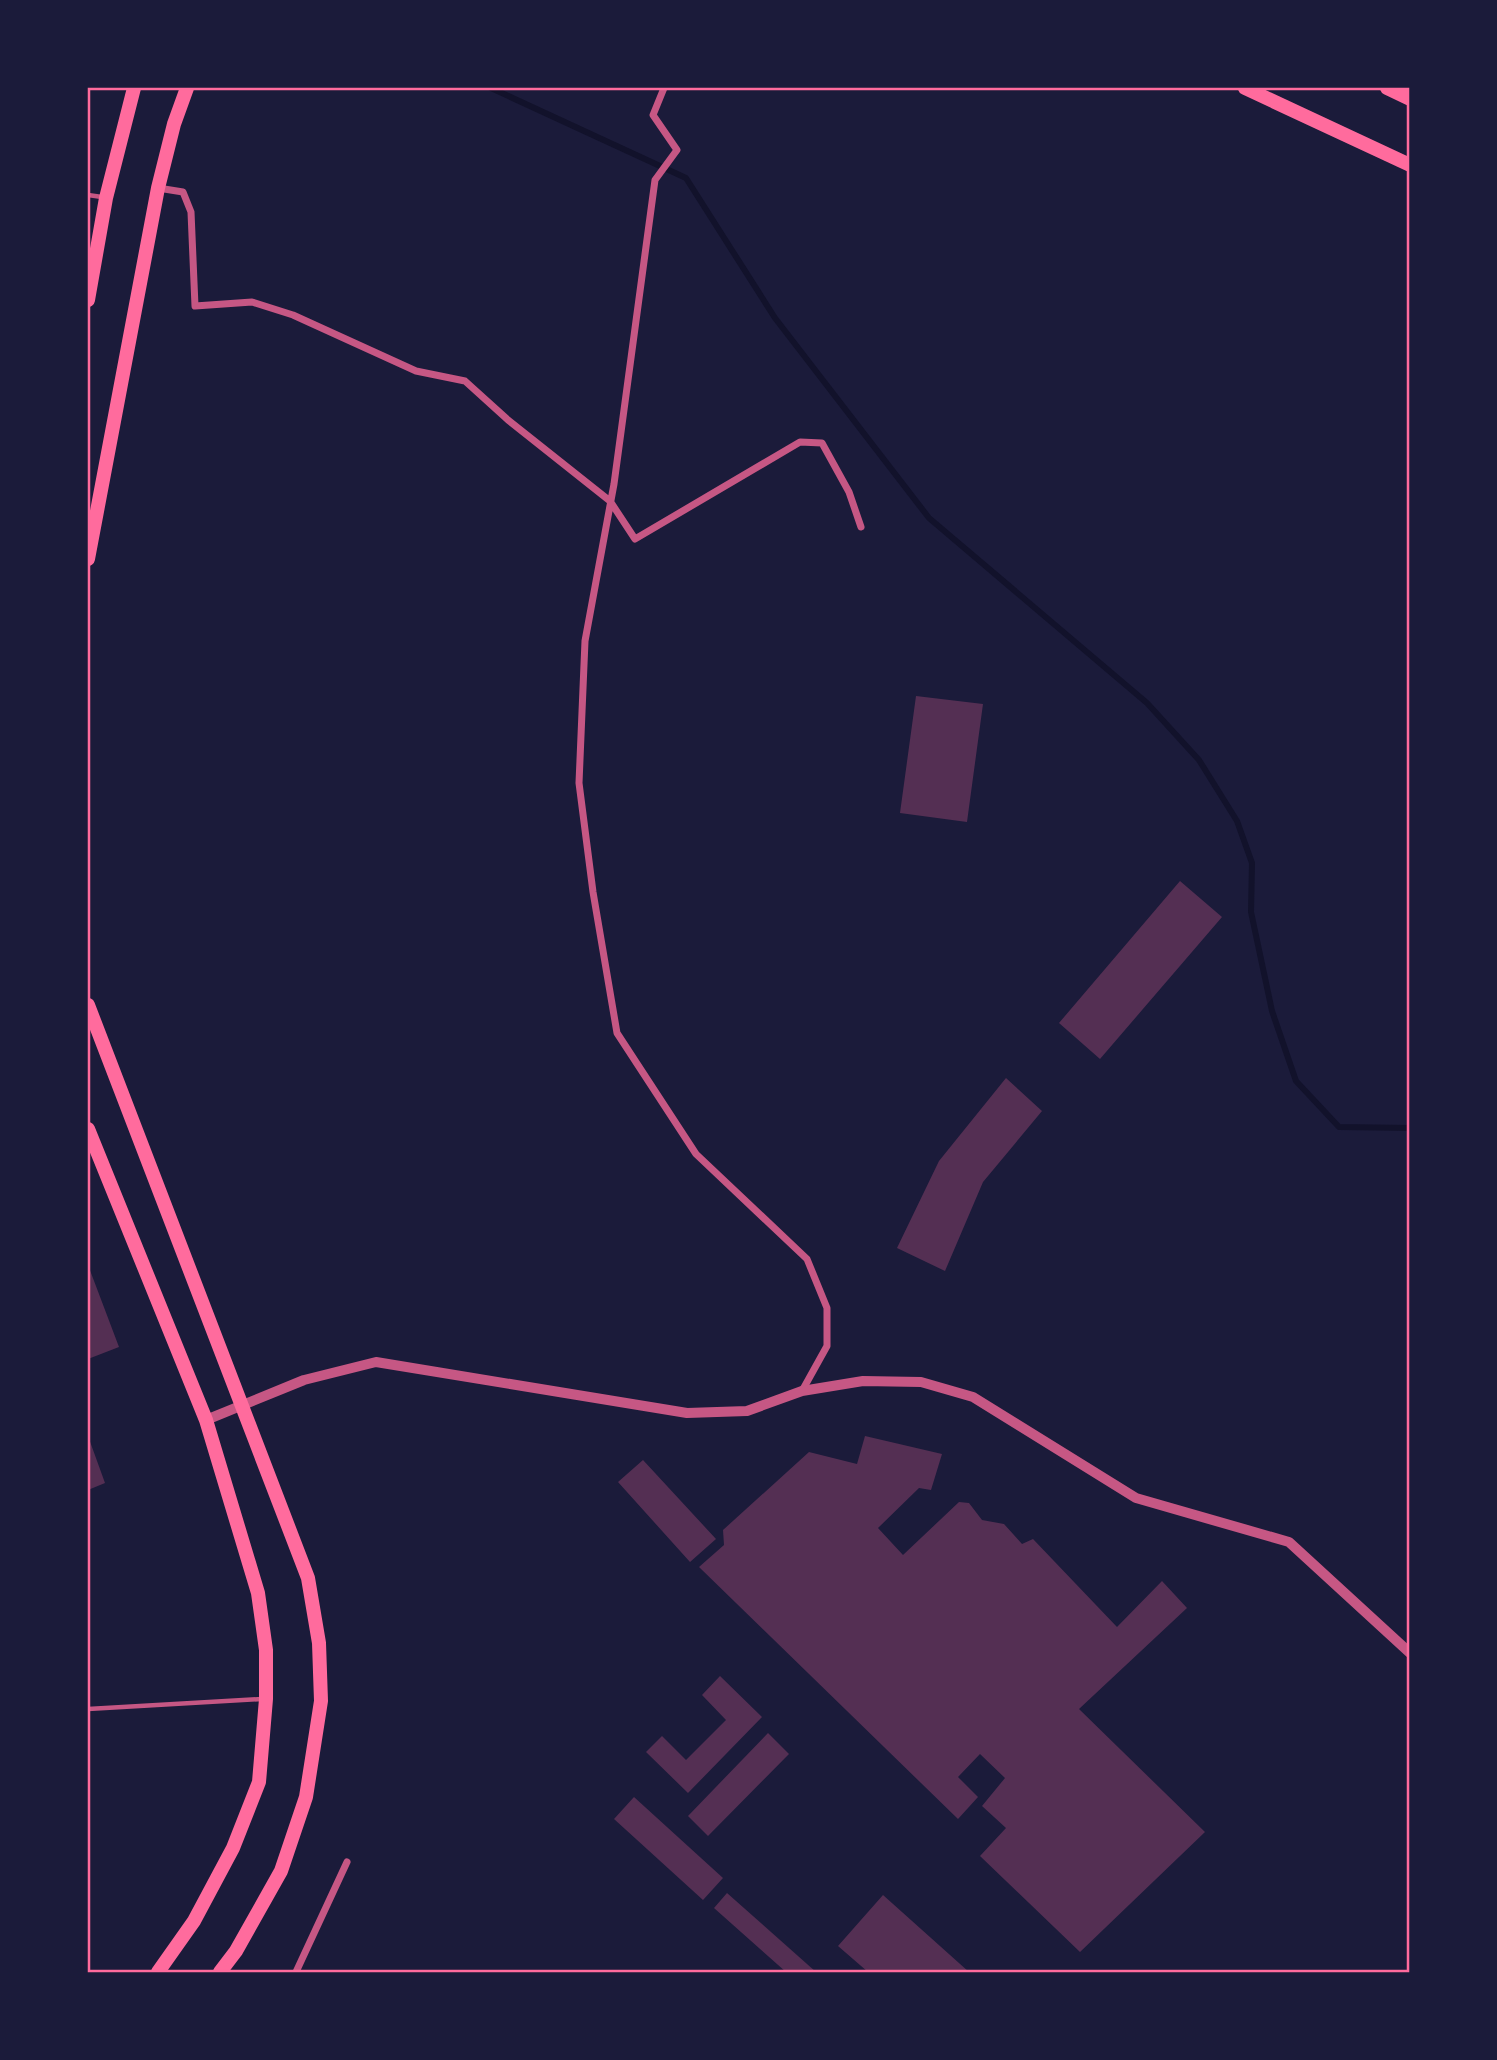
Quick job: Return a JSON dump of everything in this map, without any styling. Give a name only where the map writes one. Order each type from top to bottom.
[{"type":"highway","points":[[88,300],[106,198],[134,88]]},
{"type":"highway","points":[[88,559],[158,188],[174,124],[187,88]]},
{"type":"highway","points":[[1245,88],[1409,165]]},
{"type":"highway","points":[[1387,88],[1409,99]]},
{"type":"highway","points":[[88,1005],[308,1578],[319,1643],[321,1702],[306,1797],[281,1871],[236,1951],[220,1972]]},
{"type":"highway","points":[[88,1129],[206,1420],[258,1593],[267,1650],[259,1782],[233,1848],[194,1921],[158,1972]]},
{"type":"street","points":[[664,88],[653,115],[677,150],[656,179],[610,501],[585,641],[579,783],[593,892],[617,1033],[695,1154],[760,1212],[807,1259],[827,1307],[827,1346],[803,1391]]},
{"type":"street","points":[[158,188],[183,192],[191,212],[195,306],[252,302],[293,316],[416,370],[465,381],[508,420],[610,501],[635,539],[800,442],[822,443],[849,492],[861,527]]},
{"type":"street","points":[[206,1420],[304,1380],[376,1362],[687,1413],[747,1411],[803,1391],[863,1381],[921,1382],[973,1397],[1136,1498],[1289,1542],[1409,1653]]},
{"type":"street","points":[[296,1972],[347,1862]]},
{"type":"lane","points":[[88,195],[106,198]]},
{"type":"lane","points":[[88,1709],[266,1699]]},
{"type":"building","points":[[916,696],[983,704],[967,822],[900,813]]},
{"type":"building","points":[[1180,881],[1222,917],[1100,1059],[1059,1023]]},
{"type":"building","points":[[1006,1078],[1042,1111],[983,1182],[945,1271],[897,1248],[939,1161]]},
{"type":"building","points":[[88,1265],[119,1347],[88,1359]]},
{"type":"building","points":[[88,1436],[105,1483],[88,1490]]},
{"type":"building","points":[[865,1436],[942,1454],[931,1490],[919,1488],[878,1528],[903,1555],[959,1502],[969,1503],[982,1520],[1004,1524],[1022,1544],[1033,1539],[1117,1627],[1162,1581],[1187,1608],[1079,1709],[1205,1832],[1080,1952],[980,1856],[1006,1828],[982,1806],[1005,1778],[980,1754],[958,1777],[978,1797],[958,1819],[699,1567],[724,1545],[723,1530],[809,1452],[857,1464]]},
{"type":"building","points":[[643,1460],[716,1539],[690,1562],[618,1482]]},
{"type":"building","points":[[720,1676],[762,1717],[688,1793],[646,1752],[662,1736],[686,1760],[726,1720],[702,1695]]},
{"type":"building","points":[[768,1733],[789,1754],[708,1836],[688,1816]]},
{"type":"building","points":[[634,1797],[723,1878],[703,1900],[614,1819]]},
{"type":"building","points":[[727,1893],[816,1972],[786,1972],[714,1908]]},
{"type":"building","points":[[883,1895],[969,1972],[868,1972],[838,1946]]},
{"type":"waterway","points":[[491,88],[686,178],[775,318],[929,518],[1147,703],[1199,760],[1237,821],[1252,863],[1251,912],[1272,1011],[1296,1081],[1339,1127],[1410,1128]]}]
